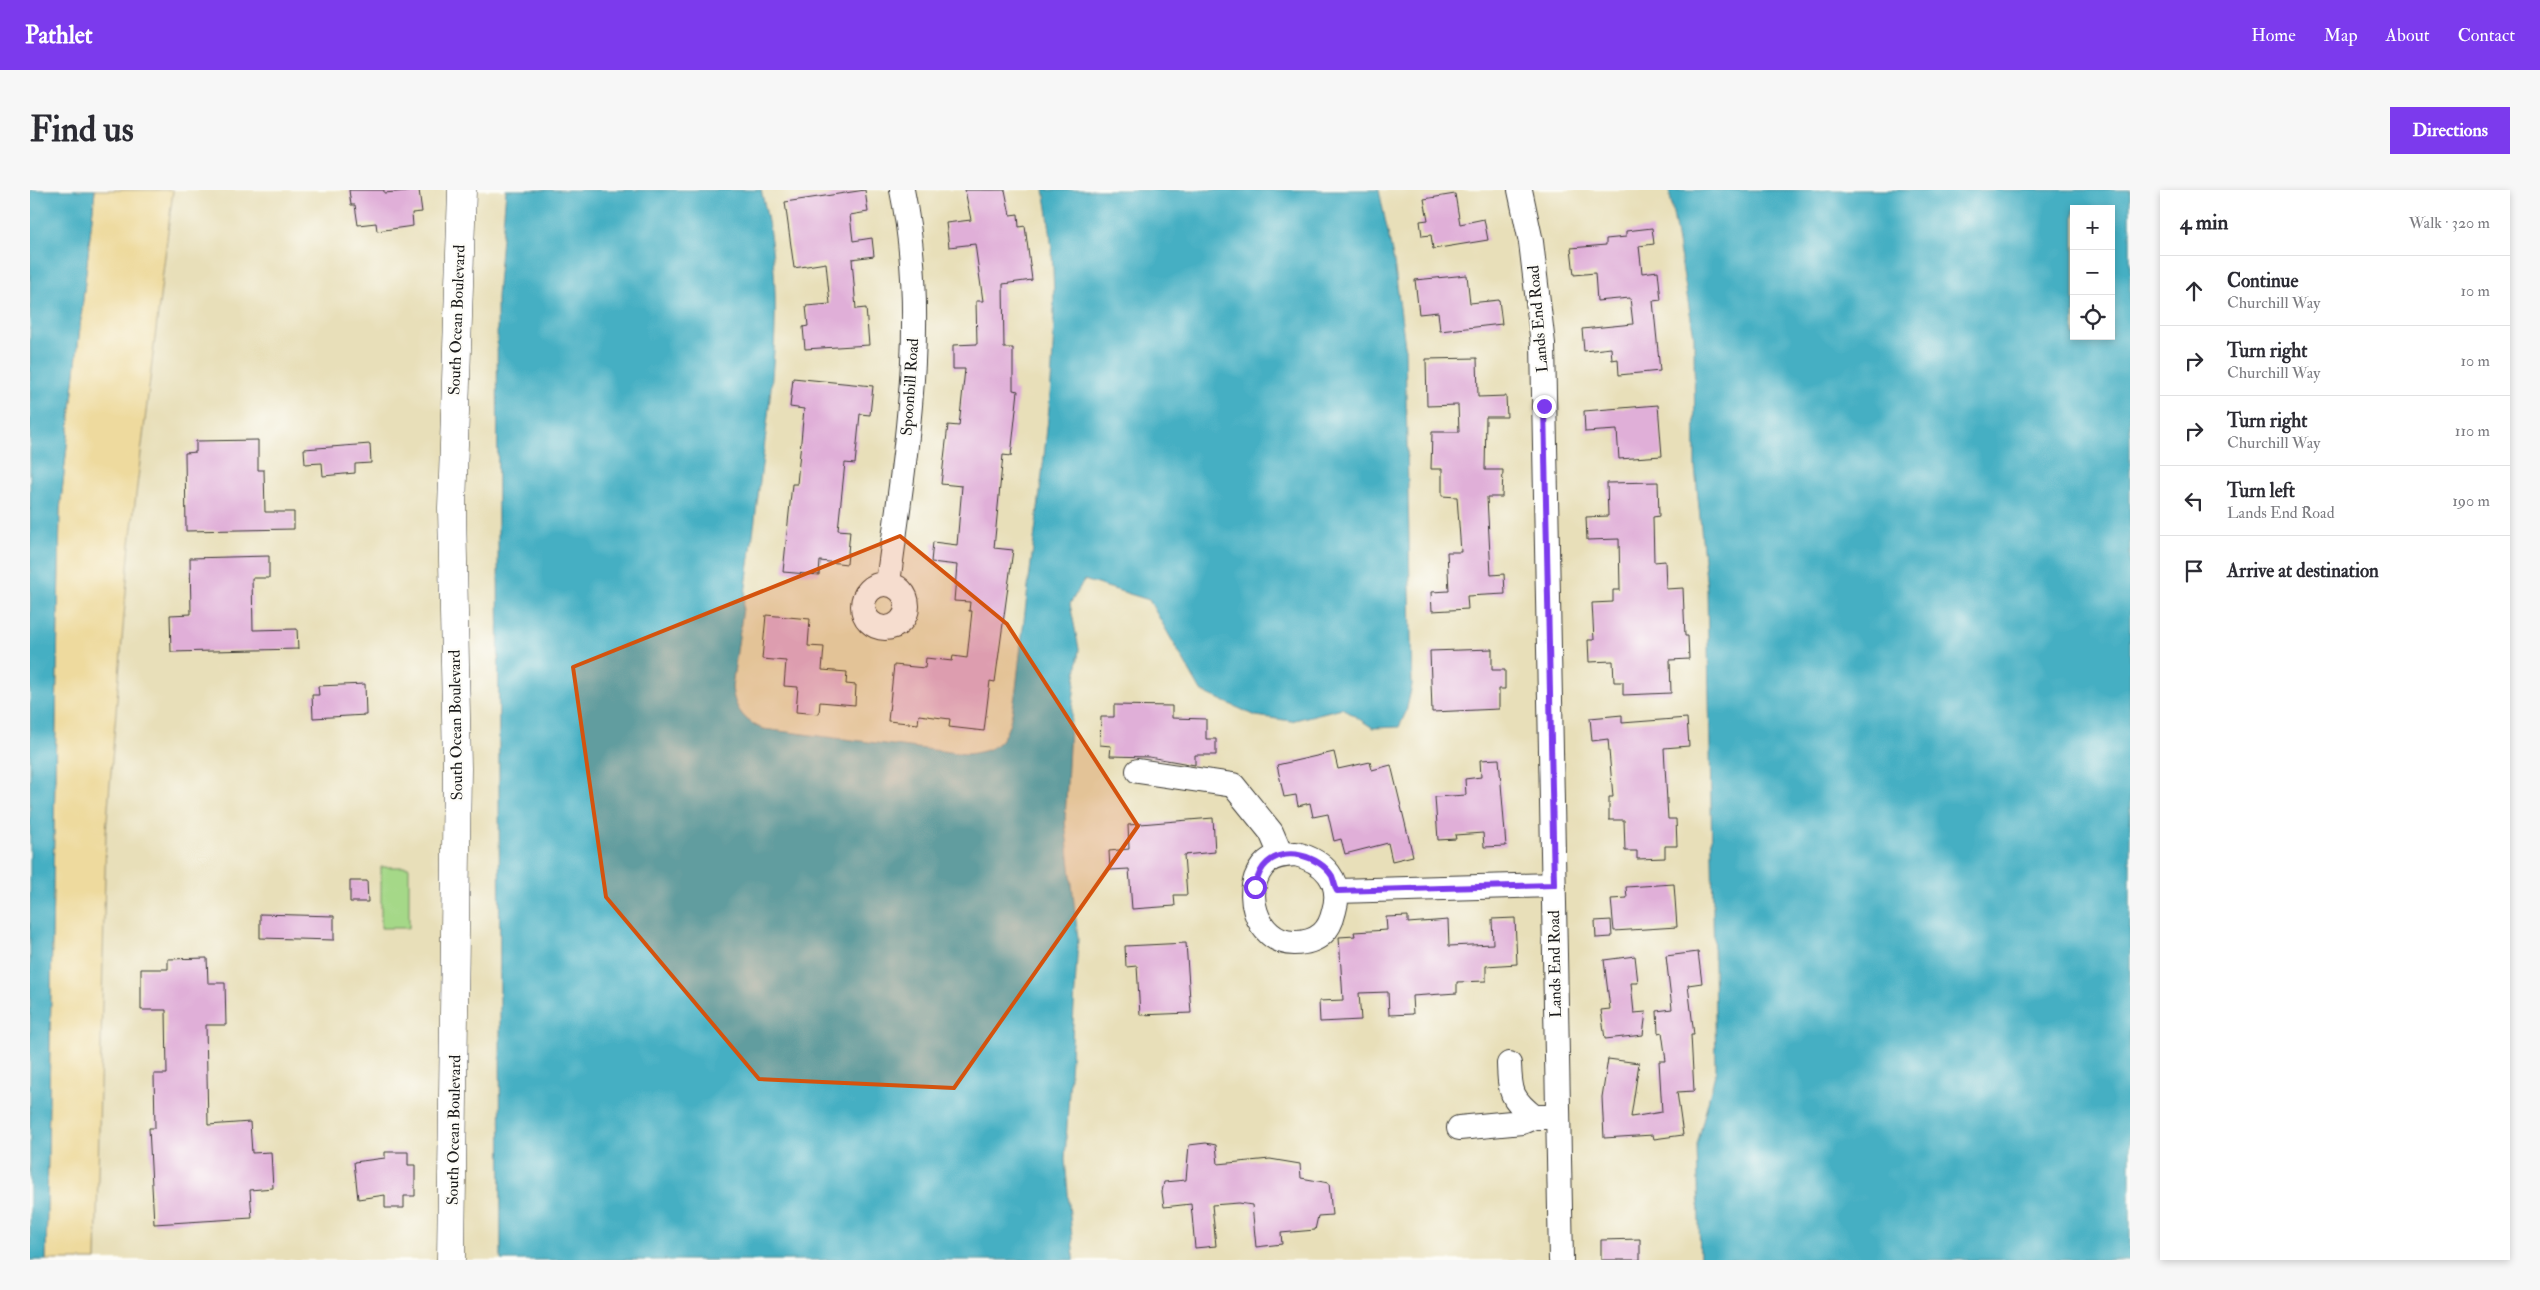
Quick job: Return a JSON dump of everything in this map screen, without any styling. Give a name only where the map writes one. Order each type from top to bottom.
[{"type":"main road","name":"South Ocean Boulevard","points":[[451,1260],[457,778],[452,508],[462,190]]},
{"type":"street","name":"Spoonbill Road","points":[[888,584],[913,385],[913,276],[902,190]]},
{"type":"street","name":"Lands End Road","points":[[1520,190],[1531,242],[1543,344],[1561,1260]]},
{"type":"street","points":[[1138,771],[1233,786],[1271,832],[1281,855]]},
{"type":"street","points":[[1296,854],[1310,858],[1323,865],[1332,876],[1337,891],[1337,903],[1327,930],[1316,939],[1302,943],[1287,943],[1273,938],[1262,928],[1257,916],[1255,887],[1258,874],[1267,862],[1281,855],[1296,854]]},
{"type":"street","points":[[1337,891],[1554,885]]},
{"type":"street","points":[[1509,1064],[1512,1095],[1534,1117]]},
{"type":"street","points":[[1459,1128],[1522,1122],[1534,1117],[1558,1117]]},
{"type":"highlighted area","points":[[900,536],[1007,624],[1138,826],[954,1088],[759,1079],[606,897],[573,667]]},
{"type":"green space","points":[[381,867],[409,867],[409,928],[381,928]]},
{"type":"sand","points":[[95,190],[173,190],[130,544],[106,832],[96,1260],[46,1260],[60,510]]},
{"type":"water","points":[[30,190],[95,190],[60,510],[46,1260],[30,1260]]},
{"type":"water","points":[[506,190],[761,190],[769,225],[773,261],[775,331],[770,402],[732,687],[735,701],[745,718],[763,729],[966,754],[981,752],[992,748],[1000,742],[1009,725],[1016,689],[1051,384],[1054,306],[1053,267],[1050,228],[1044,190],[1379,190],[1394,262],[1405,346],[1412,685],[1406,712],[1399,727],[1373,728],[1342,708],[1291,721],[1256,716],[1201,691],[1149,600],[1084,580],[1070,604],[1079,649],[1070,728],[1065,821],[1078,939],[1065,1159],[1074,1260],[501,1260],[497,297]]},
{"type":"water","points":[[1669,190],[2130,190],[2130,1260],[1700,1260],[1697,1145],[1716,1070],[1707,590],[1695,467],[1694,336]]},
{"type":"building","points":[[349,190],[384,190],[384,193],[419,190],[422,212],[412,213],[413,226],[377,231],[376,223],[358,225],[355,205],[351,205]]},
{"type":"building","points":[[865,190],[868,212],[850,215],[853,241],[872,238],[874,256],[852,259],[856,309],[866,308],[869,345],[805,349],[803,327],[808,326],[806,306],[830,304],[826,263],[794,268],[785,202]]},
{"type":"building","points":[[965,190],[1005,190],[1010,215],[1018,214],[1019,227],[1025,226],[1032,280],[1003,284],[1004,348],[1013,348],[1013,390],[1018,391],[1011,456],[1003,455],[994,548],[1013,550],[995,682],[990,681],[984,731],[949,727],[950,719],[919,715],[918,724],[888,721],[894,665],[925,668],[926,658],[952,661],[953,656],[967,658],[972,611],[969,611],[970,602],[954,601],[957,565],[931,562],[933,542],[957,545],[962,486],[941,484],[948,425],[959,426],[965,369],[953,369],[953,345],[977,344],[976,301],[983,301],[975,244],[949,247],[946,223],[971,220]]},
{"type":"building","points":[[1455,194],[1460,224],[1484,219],[1488,240],[1433,249],[1431,235],[1422,236],[1420,221],[1428,220],[1424,199]]},
{"type":"building","points":[[1652,228],[1654,244],[1639,246],[1642,273],[1658,271],[1661,300],[1653,301],[1660,371],[1619,375],[1618,359],[1612,360],[1611,348],[1584,351],[1582,329],[1633,324],[1630,298],[1597,301],[1595,273],[1574,275],[1571,248],[1606,245],[1606,239],[1626,237],[1626,231]]},
{"type":"building","points":[[1467,275],[1470,303],[1499,300],[1502,324],[1440,331],[1438,312],[1419,314],[1415,280]]},
{"type":"building","points":[[1477,358],[1478,397],[1506,396],[1507,417],[1486,417],[1485,470],[1503,470],[1502,497],[1487,497],[1491,575],[1504,574],[1505,594],[1467,596],[1468,609],[1432,611],[1431,592],[1449,591],[1447,552],[1461,552],[1457,497],[1442,496],[1442,469],[1431,469],[1432,432],[1459,432],[1458,405],[1427,406],[1426,359]]},
{"type":"building","points":[[793,378],[873,386],[870,415],[860,414],[855,464],[845,463],[838,530],[850,531],[847,564],[820,561],[819,575],[783,572],[792,484],[797,484],[804,409],[790,407]]},
{"type":"building","points":[[1658,405],[1662,456],[1619,459],[1617,430],[1585,432],[1584,411]]},
{"type":"building","points":[[258,440],[258,470],[264,470],[265,512],[294,512],[294,529],[186,531],[185,453],[196,452],[196,441]]},
{"type":"building","points":[[370,444],[371,463],[355,464],[355,473],[323,476],[322,463],[305,464],[304,449]]},
{"type":"building","points":[[1658,482],[1659,516],[1653,517],[1654,562],[1665,561],[1666,589],[1683,588],[1685,636],[1688,636],[1689,659],[1670,660],[1671,693],[1623,695],[1623,682],[1614,682],[1613,661],[1589,662],[1588,640],[1594,640],[1592,603],[1613,602],[1613,590],[1620,590],[1619,539],[1587,540],[1586,517],[1608,516],[1607,483]]},
{"type":"building","points":[[269,556],[269,578],[252,578],[253,630],[297,629],[298,649],[171,652],[170,615],[191,614],[190,558]]},
{"type":"building","points":[[766,615],[810,619],[808,646],[824,647],[822,670],[847,672],[846,684],[856,685],[855,705],[820,702],[819,714],[796,712],[798,687],[784,686],[786,661],[762,659]]},
{"type":"building","points":[[1492,649],[1492,670],[1505,670],[1505,689],[1499,689],[1499,709],[1432,712],[1430,651]]},
{"type":"building","points":[[365,684],[366,715],[313,718],[312,695],[319,695],[318,686]]},
{"type":"building","points":[[1114,705],[1172,706],[1172,718],[1206,719],[1206,739],[1216,739],[1216,755],[1195,755],[1195,765],[1149,757],[1110,756],[1111,746],[1100,745],[1101,717],[1114,717]]},
{"type":"building","points":[[1622,715],[1622,723],[1687,718],[1689,746],[1664,748],[1668,819],[1676,819],[1677,846],[1665,846],[1665,858],[1637,859],[1637,851],[1625,851],[1624,820],[1609,820],[1609,797],[1613,797],[1608,739],[1592,741],[1590,718]]},
{"type":"building","points":[[1334,752],[1338,769],[1370,762],[1372,770],[1391,765],[1413,856],[1392,861],[1388,843],[1345,854],[1341,839],[1334,841],[1328,814],[1313,817],[1310,803],[1298,806],[1296,795],[1284,797],[1277,765]]},
{"type":"building","points":[[1499,759],[1506,846],[1484,847],[1483,833],[1455,835],[1456,839],[1438,840],[1435,797],[1466,795],[1465,779],[1481,777],[1480,760]]},
{"type":"building","points":[[1213,818],[1215,852],[1184,855],[1187,895],[1174,895],[1175,906],[1132,909],[1129,869],[1110,870],[1109,851],[1129,849],[1128,825]]},
{"type":"building","points":[[350,881],[367,881],[368,902],[350,902]]},
{"type":"building","points":[[1674,884],[1677,927],[1614,931],[1611,899],[1627,898],[1626,887]]},
{"type":"building","points":[[260,914],[334,916],[334,940],[260,938]]},
{"type":"building","points":[[1408,916],[1408,923],[1448,920],[1449,946],[1493,944],[1492,919],[1515,918],[1517,964],[1486,966],[1486,981],[1457,982],[1457,993],[1412,996],[1413,1014],[1389,1015],[1388,992],[1359,993],[1361,1020],[1320,1022],[1319,1001],[1343,1000],[1339,937],[1355,936],[1354,932],[1387,930],[1386,917]]},
{"type":"building","points":[[1611,920],[1612,937],[1596,938],[1595,921]]},
{"type":"building","points":[[1186,943],[1191,1013],[1140,1015],[1137,966],[1126,967],[1125,946]]},
{"type":"building","points":[[1698,952],[1702,983],[1688,985],[1694,1035],[1691,1035],[1694,1091],[1677,1092],[1683,1135],[1654,1139],[1653,1135],[1604,1138],[1602,1097],[1608,1059],[1639,1063],[1631,1117],[1662,1112],[1659,1061],[1666,1061],[1662,1032],[1658,1033],[1657,1011],[1672,1009],[1666,956]]},
{"type":"building","points":[[1635,956],[1638,983],[1631,983],[1634,1013],[1646,1012],[1643,1035],[1605,1039],[1601,1010],[1610,1009],[1604,960]]},
{"type":"building","points":[[207,958],[208,983],[225,983],[226,1025],[206,1025],[208,1125],[250,1122],[252,1153],[271,1152],[273,1188],[250,1190],[252,1218],[154,1224],[149,1128],[155,1128],[154,1074],[167,1074],[166,1010],[141,1010],[141,969],[168,969],[168,959]]},
{"type":"building","points":[[1206,1143],[1216,1145],[1218,1164],[1270,1159],[1300,1164],[1301,1178],[1329,1183],[1332,1215],[1318,1216],[1315,1230],[1281,1233],[1282,1244],[1256,1247],[1252,1205],[1239,1203],[1212,1205],[1216,1246],[1195,1248],[1191,1204],[1164,1207],[1162,1192],[1164,1182],[1186,1180],[1189,1145]]},
{"type":"building","points":[[385,1152],[408,1152],[408,1165],[415,1165],[415,1196],[404,1196],[404,1208],[385,1208],[385,1195],[358,1199],[354,1162],[385,1158]]},
{"type":"building","points":[[1640,1239],[1640,1260],[1601,1260],[1601,1240]]},
{"type":"route","points":[[1255,887],[1258,874],[1267,862],[1281,855],[1296,854],[1310,858],[1323,865],[1332,876],[1337,891],[1554,885],[1544,406]]}]
